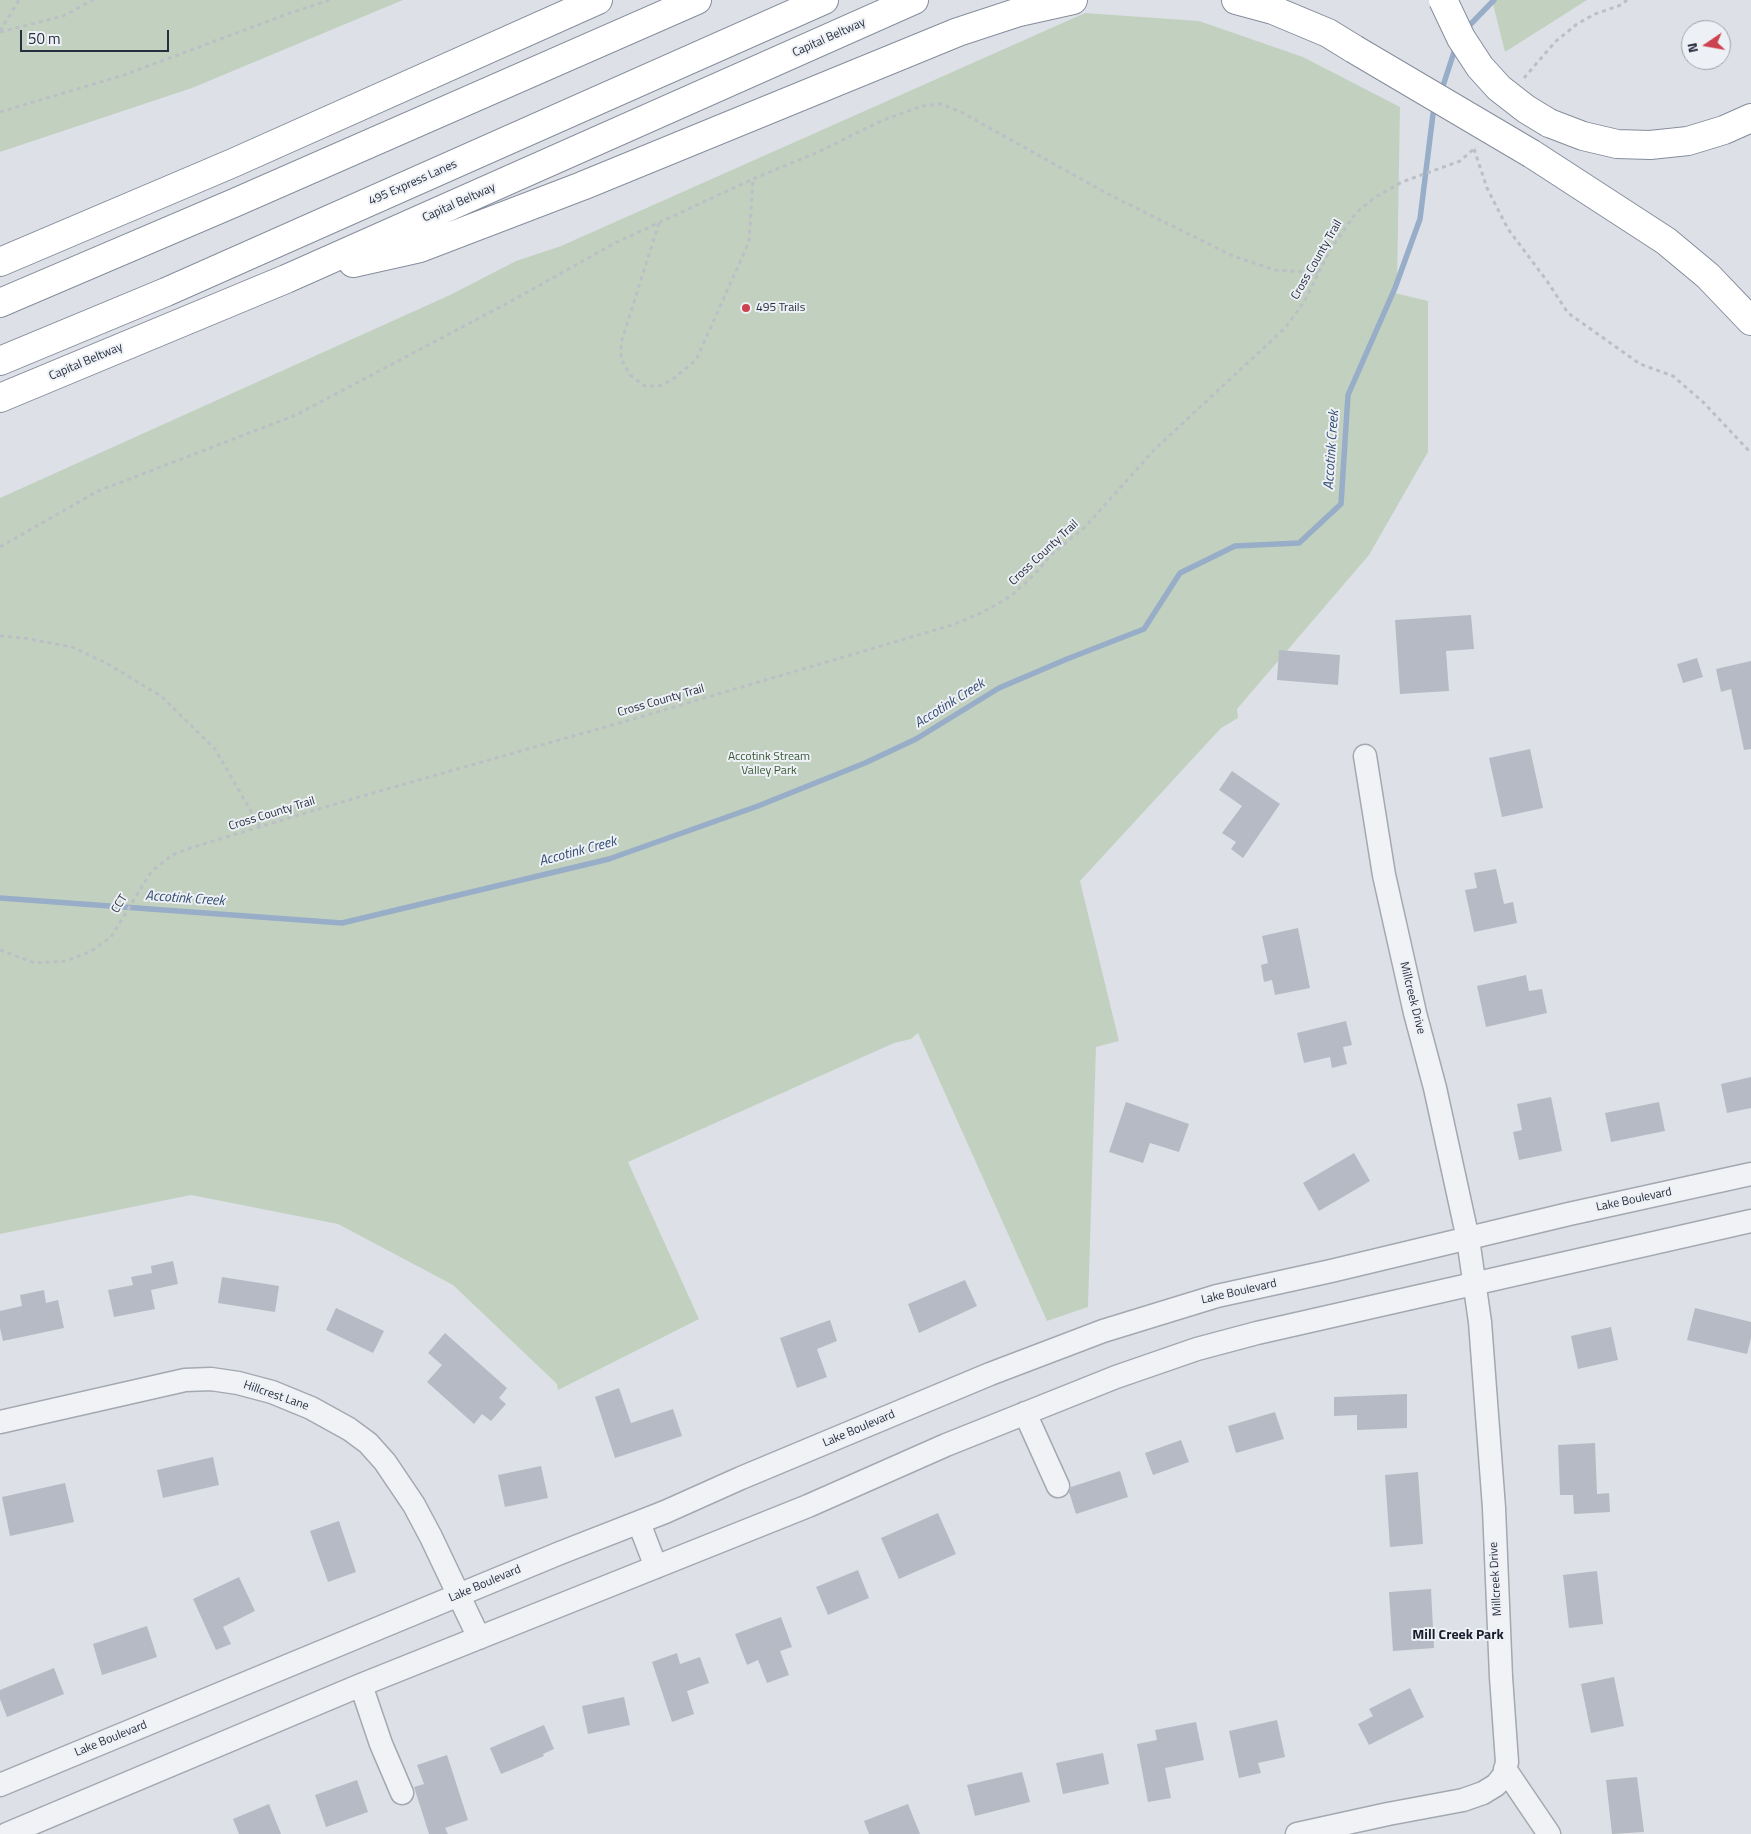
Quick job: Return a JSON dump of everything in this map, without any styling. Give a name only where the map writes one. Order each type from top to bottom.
[{"type":"highway","points":[[0,262],[242,159],[598,0]]},
{"type":"highway","points":[[0,303],[698,0]]},
{"type":"highway","name":"495 Express Lanes","points":[[0,361],[175,288],[824,0]]},
{"type":"highway","name":"Capital Beltway","points":[[0,398],[286,279],[914,0]]},
{"type":"highway","points":[[885,61],[1019,0]]},
{"type":"highway","points":[[286,279],[420,248],[661,155],[958,32],[1019,12],[1073,0]]},
{"type":"highway","points":[[1236,0],[1273,10],[1328,33],[1532,154],[1666,241],[1708,276],[1751,321]]},
{"type":"highway","points":[[1443,0],[1461,38],[1480,67],[1499,88],[1548,123],[1583,136],[1617,144],[1650,145],[1688,142],[1724,130],[1751,118]]},
{"type":"street","name":"Millcreek Drive","points":[[1365,756],[1384,875],[1415,1013],[1435,1088],[1468,1239],[1475,1284],[1480,1322],[1494,1508],[1500,1677],[1507,1762],[1505,1769]]},
{"type":"street","name":"Lake Boulevard","points":[[0,1786],[560,1553],[639,1523],[990,1374],[1103,1331],[1217,1296],[1569,1214],[1751,1174]]},
{"type":"street","points":[[7,1834],[361,1685],[808,1506],[946,1445],[1116,1377],[1197,1349],[1257,1333],[1751,1221]]},
{"type":"street","name":"Hillcrest Lane","points":[[0,1422],[185,1380],[211,1379],[238,1382],[272,1392],[311,1408],[349,1428],[368,1443],[385,1462],[414,1505],[480,1638]]},
{"type":"street","points":[[1025,1413],[1058,1486]]},
{"type":"street","points":[[639,1523],[656,1567]]},
{"type":"street","points":[[361,1685],[381,1744],[402,1793]]},
{"type":"street","points":[[1297,1834],[1463,1800],[1483,1794],[1496,1785],[1504,1775],[1505,1769]]},
{"type":"street","points":[[1505,1769],[1549,1834]]},
{"type":"path","points":[[0,31],[19,0]]},
{"type":"path","points":[[0,31],[63,16],[93,0]]},
{"type":"path","points":[[0,112],[124,75],[330,0]]},
{"type":"path","points":[[1518,85],[1555,42],[1577,24],[1595,14],[1621,5],[1627,0]]},
{"type":"path","points":[[0,547],[98,491],[296,414],[515,299],[615,243],[753,179],[818,152],[881,121],[922,106],[941,104],[961,112],[1108,194],[1233,256],[1276,270],[1318,273]]},
{"type":"path","name":"Cross County Trail","points":[[145,880],[172,854],[438,774],[899,641],[952,625],[981,613],[1011,596],[1036,574],[1052,554],[1085,527],[1155,449],[1285,328],[1304,302],[1335,242],[1356,213],[1374,198],[1402,182],[1460,161],[1478,145]]},
{"type":"path","points":[[1474,150],[1487,188],[1508,229],[1547,281],[1568,313],[1640,364],[1673,376],[1703,402],[1751,454]]},
{"type":"path","points":[[660,222],[621,343],[621,359],[630,375],[646,386],[659,386],[673,379],[696,360],[749,242],[753,179]]},
{"type":"path","points":[[0,636],[24,638],[72,647],[106,663],[161,696],[214,749],[260,827]]},
{"type":"path","name":"CCT","points":[[0,950],[35,963],[52,963],[78,958],[111,937],[145,880]]},
{"type":"green space","points":[[0,0],[403,0],[192,88],[0,152]]},
{"type":"green space","points":[[1492,0],[1587,0],[1505,52]]},
{"type":"green space","name":"Accotink Stream Valley Park","points":[[1085,13],[1199,21],[1303,57],[1400,107],[1397,285],[1395,293],[1428,301],[1428,452],[1369,555],[1237,709],[1238,718],[1221,728],[1080,881],[1119,1041],[1096,1047],[1088,1307],[1047,1321],[918,1033],[911,1039],[894,1043],[628,1162],[699,1319],[558,1390],[557,1384],[453,1285],[338,1224],[191,1195],[0,1234],[0,498],[450,295],[516,261],[561,246]]},
{"type":"building","points":[[1471,615],[1474,649],[1446,651],[1449,691],[1400,694],[1395,620]]},
{"type":"building","points":[[1279,650],[1340,655],[1338,685],[1277,680]]},
{"type":"building","points":[[1697,658],[1703,677],[1683,683],[1677,664]]},
{"type":"building","points":[[1751,661],[1751,749],[1744,750],[1731,689],[1721,692],[1716,669]]},
{"type":"building","points":[[1530,749],[1543,808],[1502,817],[1489,758]]},
{"type":"building","points":[[1232,771],[1280,804],[1243,858],[1231,849],[1236,842],[1222,833],[1242,806],[1219,790]]},
{"type":"building","points":[[1496,869],[1504,904],[1513,902],[1517,923],[1474,932],[1465,890],[1477,888],[1474,873]]},
{"type":"building","points":[[1298,928],[1310,988],[1275,995],[1272,980],[1264,982],[1261,965],[1268,963],[1262,936]]},
{"type":"building","points":[[1526,975],[1529,991],[1542,989],[1547,1013],[1486,1027],[1477,986]]},
{"type":"building","points":[[1346,1021],[1352,1045],[1343,1047],[1347,1064],[1332,1068],[1330,1057],[1304,1063],[1297,1033]]},
{"type":"building","points":[[1751,1077],[1751,1108],[1727,1113],[1721,1084]]},
{"type":"building","points":[[1551,1097],[1562,1151],[1519,1160],[1513,1132],[1522,1130],[1517,1104]]},
{"type":"building","points":[[1126,1102],[1189,1124],[1179,1152],[1150,1143],[1143,1163],[1109,1152]]},
{"type":"building","points":[[1659,1102],[1665,1131],[1611,1142],[1605,1113]]},
{"type":"building","points":[[1354,1153],[1370,1181],[1319,1211],[1303,1183]]},
{"type":"building","points":[[173,1261],[178,1284],[151,1290],[155,1309],[114,1317],[108,1290],[133,1285],[131,1277],[152,1273],[151,1266]]},
{"type":"building","points":[[222,1277],[279,1286],[275,1312],[218,1303]]},
{"type":"building","points":[[965,1280],[977,1306],[919,1333],[908,1304]]},
{"type":"building","points":[[44,1290],[46,1303],[58,1300],[64,1328],[3,1341],[0,1328],[0,1311],[22,1306],[20,1295]]},
{"type":"building","points":[[336,1308],[384,1331],[373,1353],[326,1330]]},
{"type":"building","points":[[1695,1308],[1751,1322],[1751,1338],[1747,1354],[1687,1340]]},
{"type":"building","points":[[830,1320],[837,1341],[817,1349],[827,1377],[797,1388],[780,1338]]},
{"type":"building","points":[[1611,1327],[1618,1360],[1578,1369],[1571,1336]]},
{"type":"building","points":[[445,1333],[507,1388],[499,1398],[506,1404],[491,1421],[482,1414],[474,1424],[427,1382],[442,1365],[428,1353]]},
{"type":"building","points":[[619,1388],[631,1423],[673,1409],[682,1436],[615,1458],[595,1397]]},
{"type":"building","points":[[1407,1394],[1407,1428],[1357,1430],[1357,1415],[1334,1416],[1334,1397]]},
{"type":"building","points":[[1275,1412],[1284,1439],[1236,1453],[1228,1426]]},
{"type":"building","points":[[1181,1440],[1189,1462],[1153,1475],[1145,1453]]},
{"type":"building","points":[[1595,1443],[1597,1494],[1609,1493],[1610,1512],[1574,1514],[1573,1495],[1560,1495],[1558,1445]]},
{"type":"building","points":[[213,1457],[219,1485],[163,1498],[157,1470]]},
{"type":"building","points":[[541,1466],[548,1498],[505,1507],[498,1475]]},
{"type":"building","points":[[1120,1471],[1128,1497],[1076,1514],[1069,1492],[1071,1487]]},
{"type":"building","points":[[1418,1472],[1423,1544],[1390,1547],[1385,1475]]},
{"type":"building","points":[[65,1483],[74,1522],[10,1536],[2,1497]]},
{"type":"building","points":[[938,1513],[956,1554],[899,1579],[881,1538]]},
{"type":"building","points":[[339,1521],[356,1572],[328,1582],[310,1531]]},
{"type":"building","points":[[858,1570],[869,1598],[828,1615],[816,1587]]},
{"type":"building","points":[[1597,1571],[1603,1624],[1569,1628],[1563,1575]]},
{"type":"building","points":[[239,1577],[255,1611],[223,1627],[231,1644],[216,1650],[193,1599]]},
{"type":"building","points":[[1431,1589],[1434,1648],[1393,1651],[1389,1592]]},
{"type":"building","points":[[781,1617],[792,1647],[780,1651],[789,1675],[767,1683],[758,1660],[747,1665],[735,1634]]},
{"type":"building","points":[[147,1626],[157,1657],[102,1675],[93,1644]]},
{"type":"building","points":[[677,1653],[680,1664],[700,1657],[709,1683],[687,1691],[694,1714],[672,1722],[652,1662]]},
{"type":"building","points":[[54,1668],[64,1694],[7,1717],[0,1699],[0,1690]]},
{"type":"building","points":[[1614,1677],[1624,1726],[1591,1733],[1581,1684]]},
{"type":"building","points":[[1410,1688],[1424,1717],[1369,1745],[1358,1724],[1373,1716],[1369,1709]]},
{"type":"building","points":[[624,1697],[630,1725],[588,1734],[582,1706]]},
{"type":"building","points":[[1277,1720],[1285,1757],[1258,1763],[1261,1773],[1239,1778],[1229,1731]]},
{"type":"building","points":[[1196,1722],[1204,1760],[1165,1768],[1171,1798],[1148,1802],[1137,1744],[1157,1740],[1155,1730]]},
{"type":"building","points":[[544,1725],[554,1749],[543,1754],[544,1756],[501,1774],[490,1748]]},
{"type":"building","points":[[1103,1753],[1109,1784],[1063,1794],[1056,1763]]},
{"type":"building","points":[[447,1755],[468,1820],[445,1828],[448,1834],[429,1834],[414,1787],[424,1784],[417,1765]]},
{"type":"building","points":[[1022,1772],[1030,1802],[975,1816],[967,1785]]},
{"type":"building","points":[[1637,1777],[1644,1832],[1612,1834],[1606,1780]]},
{"type":"building","points":[[357,1780],[368,1812],[326,1827],[315,1795]]},
{"type":"building","points":[[269,1804],[281,1834],[239,1834],[233,1819]]},
{"type":"building","points":[[908,1804],[920,1834],[869,1834],[864,1821]]},
{"type":"waterway","name":"Accotink Creek","points":[[1465,30],[1494,0]]},
{"type":"waterway","name":"Accotink Creek","points":[[1441,92],[1456,46]]},
{"type":"waterway","name":"Accotink Creek","points":[[0,898],[342,923],[609,859],[758,806],[865,763],[916,739],[999,688],[1144,629],[1180,573],[1235,546],[1299,543],[1341,504],[1348,395],[1395,288],[1420,219],[1433,114],[1436,105]]},
{"type":"place","name":"495 Trails","points":[[746,308]]},
{"type":"district","name":"Mill Creek Park","points":[[1458,1636]]}]
